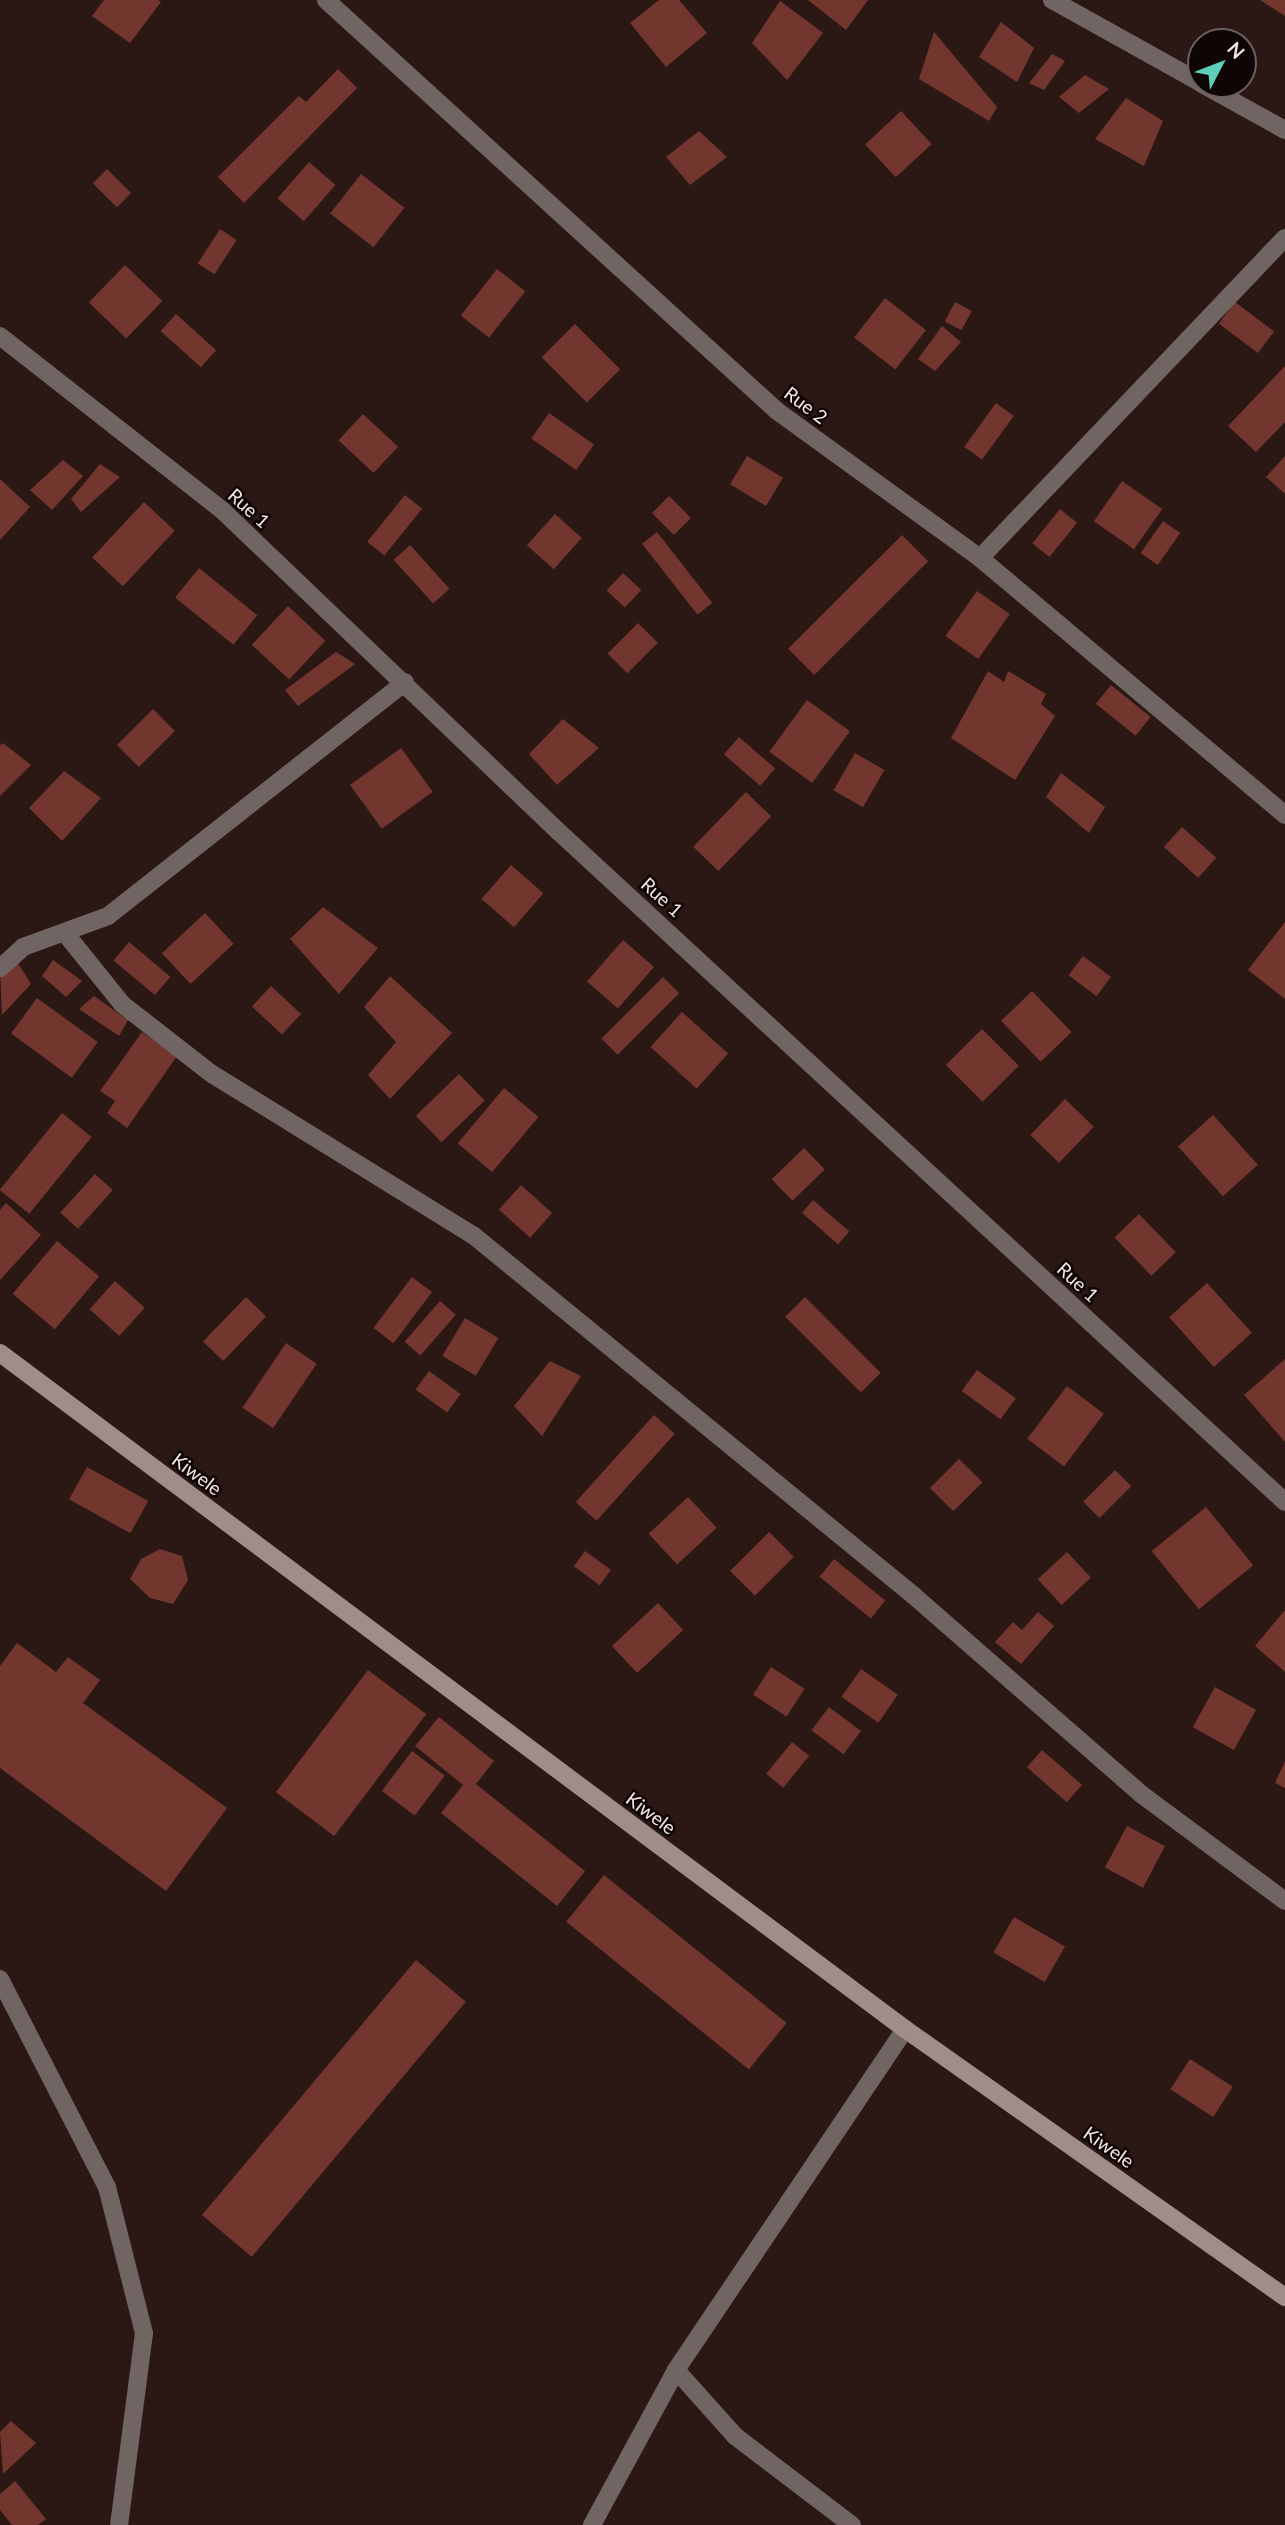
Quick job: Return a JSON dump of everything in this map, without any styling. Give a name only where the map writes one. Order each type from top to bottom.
[{"type":"street","name":"Rue 2","points":[[326,0],[777,411],[980,558],[1285,815]]},
{"type":"street","points":[[1052,0],[1187,76]]},
{"type":"street","points":[[1227,98],[1285,130]]},
{"type":"street","points":[[980,558],[1285,238]]},
{"type":"street","name":"Rue 1","points":[[0,336],[223,511],[559,832],[1285,1502]]},
{"type":"street","points":[[0,968],[23,947],[108,916],[405,682]]},
{"type":"street","points":[[65,933],[122,1004],[153,1029],[212,1074],[484,1243],[913,1595],[1141,1794],[1285,1901]]},
{"type":"street","name":"Kiwele","points":[[0,1353],[905,2029],[1285,2297]]},
{"type":"street","points":[[0,1979],[8,2014],[107,2187],[144,2333],[119,2525]]},
{"type":"street","points":[[592,2525],[676,2370],[905,2029]]},
{"type":"street","points":[[676,2370],[735,2436],[852,2525]]},
{"type":"building","points":[[104,0],[161,2],[130,43],[92,16]]},
{"type":"building","points":[[659,0],[679,0],[707,33],[666,67],[630,23]]},
{"type":"building","points":[[808,0],[868,0],[846,30]]},
{"type":"building","points":[[1260,0],[1285,0],[1285,16]]},
{"type":"building","points":[[780,1],[823,33],[787,80],[752,43]]},
{"type":"building","points":[[1001,22],[1034,48],[1017,82],[979,57]]},
{"type":"building","points":[[934,32],[997,107],[989,121],[919,79]]},
{"type":"building","points":[[1052,54],[1065,61],[1044,90],[1029,83]]},
{"type":"building","points":[[338,69],[357,88],[244,203],[218,177],[299,96],[306,102]]},
{"type":"building","points":[[1085,75],[1109,89],[1079,113],[1059,97]]},
{"type":"building","points":[[1126,98],[1163,121],[1144,166],[1095,139]]},
{"type":"building","points":[[901,111],[932,144],[896,177],[865,144]]},
{"type":"building","points":[[699,131],[727,157],[690,185],[666,157]]},
{"type":"building","points":[[309,162],[335,185],[304,221],[278,198]]},
{"type":"building","points":[[107,169],[131,193],[117,207],[93,183]]},
{"type":"building","points":[[361,174],[404,208],[374,247],[330,213]]},
{"type":"building","points":[[220,229],[237,240],[214,274],[198,263]]},
{"type":"building","points":[[125,265],[162,301],[126,339],[89,302]]},
{"type":"building","points":[[497,269],[525,291],[489,338],[461,315]]},
{"type":"building","points":[[885,298],[926,330],[895,369],[854,337]]},
{"type":"building","points":[[955,302],[972,311],[961,330],[945,321]]},
{"type":"building","points":[[1235,302],[1274,331],[1258,353],[1219,324]]},
{"type":"building","points":[[176,314],[216,350],[201,367],[161,331]]},
{"type":"building","points":[[575,324],[620,369],[587,402],[542,357]]},
{"type":"building","points":[[942,326],[961,342],[935,371],[918,359]]},
{"type":"building","points":[[1285,366],[1285,422],[1256,452],[1228,426]]},
{"type":"building","points":[[996,403],[1014,416],[982,460],[964,447]]},
{"type":"building","points":[[549,413],[594,445],[576,470],[531,438]]},
{"type":"building","points":[[363,414],[398,447],[374,473],[338,440]]},
{"type":"building","points":[[747,456],[783,478],[766,506],[730,484]]},
{"type":"building","points":[[1285,456],[1285,494],[1266,477]]},
{"type":"building","points":[[63,460],[83,476],[52,510],[30,490]]},
{"type":"building","points":[[100,464],[120,477],[81,512],[71,499]]},
{"type":"building","points":[[0,479],[30,507],[0,540]]},
{"type":"building","points":[[1122,481],[1162,509],[1134,549],[1094,521]]},
{"type":"building","points":[[405,495],[422,509],[384,555],[367,542]]},
{"type":"building","points":[[669,496],[691,518],[674,535],[652,513]]},
{"type":"building","points":[[144,502],[175,531],[123,586],[92,558]]},
{"type":"building","points":[[1060,509],[1077,523],[1049,557],[1032,543]]},
{"type":"building","points":[[555,514],[582,538],[554,569],[527,545]]},
{"type":"building","points":[[1163,521],[1180,533],[1158,565],[1141,553]]},
{"type":"building","points":[[657,532],[712,603],[697,615],[642,544]]},
{"type":"building","points":[[902,535],[928,561],[814,675],[788,649]]},
{"type":"building","points":[[410,545],[449,589],[433,604],[394,560]]},
{"type":"building","points":[[199,568],[257,615],[233,645],[175,598]]},
{"type":"building","points":[[623,573],[641,590],[625,608],[607,591]]},
{"type":"building","points":[[977,591],[1010,614],[978,659],[945,636]]},
{"type":"building","points":[[288,606],[325,641],[289,680],[252,645]]},
{"type":"building","points":[[638,623],[658,643],[627,673],[608,653]]},
{"type":"building","points":[[336,652],[355,664],[298,706],[285,690]]},
{"type":"building","points":[[988,671],[1004,682],[1008,671],[1046,694],[1041,704],[1055,716],[1015,780],[951,738]]},
{"type":"building","points":[[1111,685],[1151,717],[1136,736],[1096,704]]},
{"type":"building","points":[[807,700],[850,731],[812,783],[769,752]]},
{"type":"building","points":[[153,709],[175,731],[139,767],[117,745]]},
{"type":"building","points":[[563,719],[599,748],[557,785],[529,754]]},
{"type":"building","points":[[739,737],[775,768],[760,786],[724,754]]},
{"type":"building","points":[[3,743],[31,765],[0,796],[0,746]]},
{"type":"building","points":[[401,748],[433,792],[382,829],[350,785]]},
{"type":"building","points":[[855,753],[884,770],[863,807],[834,790]]},
{"type":"building","points":[[64,771],[101,798],[62,841],[29,808]]},
{"type":"building","points":[[1061,773],[1105,807],[1089,833],[1046,797]]},
{"type":"building","points":[[746,792],[771,816],[718,871],[693,847]]},
{"type":"building","points":[[1182,827],[1216,858],[1198,878],[1164,847]]},
{"type":"building","points":[[511,865],[543,893],[514,927],[481,899]]},
{"type":"building","points":[[323,907],[378,948],[339,994],[290,939]]},
{"type":"building","points":[[205,913],[234,944],[190,984],[162,953]]},
{"type":"building","points":[[1285,922],[1285,999],[1248,970]]},
{"type":"building","points":[[623,940],[654,967],[618,1008],[587,982]]},
{"type":"building","points":[[129,942],[170,977],[155,995],[114,960]]},
{"type":"building","points":[[13,955],[31,984],[2,1015],[0,970]]},
{"type":"building","points":[[1083,956],[1111,977],[1097,996],[1069,975]]},
{"type":"building","points":[[53,960],[82,981],[66,997],[42,976]]},
{"type":"building","points":[[390,976],[452,1033],[390,1099],[368,1075],[396,1042],[364,1007]]},
{"type":"building","points":[[663,977],[679,993],[618,1055],[601,1039]]},
{"type":"building","points":[[271,986],[301,1014],[282,1034],[252,1006]]},
{"type":"building","points":[[1032,991],[1072,1032],[1041,1062],[1001,1021]]},
{"type":"building","points":[[94,996],[128,1020],[119,1036],[79,1009]]},
{"type":"building","points":[[37,998],[98,1042],[72,1078],[11,1034]]},
{"type":"building","points":[[682,1012],[728,1053],[697,1088],[651,1047]]},
{"type":"building","points":[[982,1029],[1019,1066],[983,1102],[946,1065]]},
{"type":"building","points":[[142,1032],[177,1056],[127,1128],[107,1113],[115,1101],[100,1091]]},
{"type":"building","points":[[459,1074],[485,1101],[442,1142],[416,1116]]},
{"type":"building","points":[[504,1088],[538,1117],[492,1172],[458,1143]]},
{"type":"building","points":[[1065,1099],[1094,1127],[1059,1163],[1030,1135]]},
{"type":"building","points":[[62,1113],[92,1137],[29,1214],[0,1190]]},
{"type":"building","points":[[1213,1115],[1258,1165],[1223,1196],[1178,1146]]},
{"type":"building","points":[[804,1148],[825,1170],[792,1201],[772,1179]]},
{"type":"building","points":[[95,1174],[113,1190],[78,1229],[60,1213]]},
{"type":"building","points":[[521,1185],[552,1213],[530,1238],[499,1210]]},
{"type":"building","points":[[813,1200],[849,1231],[838,1244],[802,1213]]},
{"type":"building","points":[[6,1203],[41,1235],[0,1280],[0,1210]]},
{"type":"building","points":[[1139,1214],[1176,1252],[1151,1276],[1115,1238]]},
{"type":"building","points":[[57,1241],[99,1276],[55,1329],[13,1294]]},
{"type":"building","points":[[412,1277],[432,1292],[393,1343],[373,1328]]},
{"type":"building","points":[[115,1281],[145,1308],[119,1336],[90,1309]]},
{"type":"building","points":[[1207,1283],[1252,1333],[1214,1367],[1169,1317]]},
{"type":"building","points":[[246,1297],[266,1316],[223,1361],[203,1342]]},
{"type":"building","points":[[805,1297],[881,1373],[861,1392],[785,1317]]},
{"type":"building","points":[[440,1301],[456,1315],[420,1356],[405,1342]]},
{"type":"building","points":[[465,1318],[498,1338],[476,1376],[442,1356]]},
{"type":"building","points":[[286,1343],[317,1364],[273,1428],[242,1408]]},
{"type":"building","points":[[1285,1359],[1285,1442],[1244,1395]]},
{"type":"building","points":[[550,1361],[581,1376],[542,1436],[514,1406]]},
{"type":"building","points":[[977,1370],[1016,1398],[1001,1419],[962,1391]]},
{"type":"building","points":[[429,1371],[461,1394],[447,1413],[415,1390]]},
{"type":"building","points":[[1067,1386],[1104,1414],[1064,1466],[1027,1439]]},
{"type":"building","points":[[654,1415],[675,1434],[597,1521],[576,1502]]},
{"type":"building","points":[[959,1459],[982,1482],[953,1511],[930,1488]]},
{"type":"building","points":[[87,1467],[148,1501],[130,1533],[69,1499]]},
{"type":"building","points":[[1115,1470],[1131,1486],[1099,1518],[1083,1502]]},
{"type":"building","points":[[688,1497],[717,1528],[677,1565],[649,1534]]},
{"type":"building","points":[[1206,1507],[1253,1565],[1199,1609],[1152,1551]]},
{"type":"building","points":[[769,1532],[794,1557],[755,1596],[730,1571]]},
{"type":"building","points":[[160,1549],[182,1556],[188,1580],[173,1604],[150,1598],[130,1579],[141,1559]]},
{"type":"building","points":[[585,1551],[611,1570],[600,1585],[574,1566]]},
{"type":"building","points":[[1067,1552],[1091,1578],[1062,1605],[1038,1579]]},
{"type":"building","points":[[834,1559],[885,1601],[871,1618],[820,1577]]},
{"type":"building","points":[[658,1603],[683,1630],[637,1673],[612,1646]]},
{"type":"building","points":[[1285,1610],[1285,1672],[1255,1646]]},
{"type":"building","points":[[1038,1612],[1054,1626],[1021,1664],[995,1642],[1013,1622],[1022,1630]]},
{"type":"building","points":[[17,1643],[56,1672],[68,1657],[100,1680],[83,1703],[227,1808],[166,1891],[0,1768],[0,1666]]},
{"type":"building","points":[[771,1667],[805,1689],[787,1716],[753,1695]]},
{"type":"building","points":[[861,1669],[898,1695],[878,1723],[841,1697]]},
{"type":"building","points":[[368,1670],[426,1714],[334,1836],[276,1792]]},
{"type":"building","points":[[1215,1687],[1256,1710],[1234,1750],[1193,1727]]},
{"type":"building","points":[[829,1707],[861,1731],[843,1754],[812,1730]]},
{"type":"building","points":[[439,1717],[494,1761],[476,1784],[585,1871],[557,1906],[441,1813],[463,1785],[415,1746]]},
{"type":"building","points":[[792,1742],[809,1756],[783,1788],[766,1774]]},
{"type":"building","points":[[1042,1750],[1082,1785],[1067,1802],[1027,1767]]},
{"type":"building","points":[[412,1751],[445,1776],[415,1816],[382,1791]]},
{"type":"building","points":[[1285,1761],[1285,1788],[1275,1783]]},
{"type":"building","points":[[1127,1826],[1165,1846],[1143,1888],[1105,1867]]},
{"type":"building","points":[[604,1875],[787,2023],[749,2070],[566,1922]]},
{"type":"building","points":[[1014,1917],[1065,1946],[1045,1982],[994,1953]]},
{"type":"building","points":[[416,1960],[466,2002],[252,2257],[202,2215]]},
{"type":"building","points":[[1190,2059],[1233,2087],[1213,2117],[1170,2089]]},
{"type":"building","points":[[11,2421],[36,2443],[3,2474],[0,2432]]},
{"type":"building","points":[[15,2481],[46,2519],[38,2525],[12,2525],[0,2510],[0,2494]]}]
